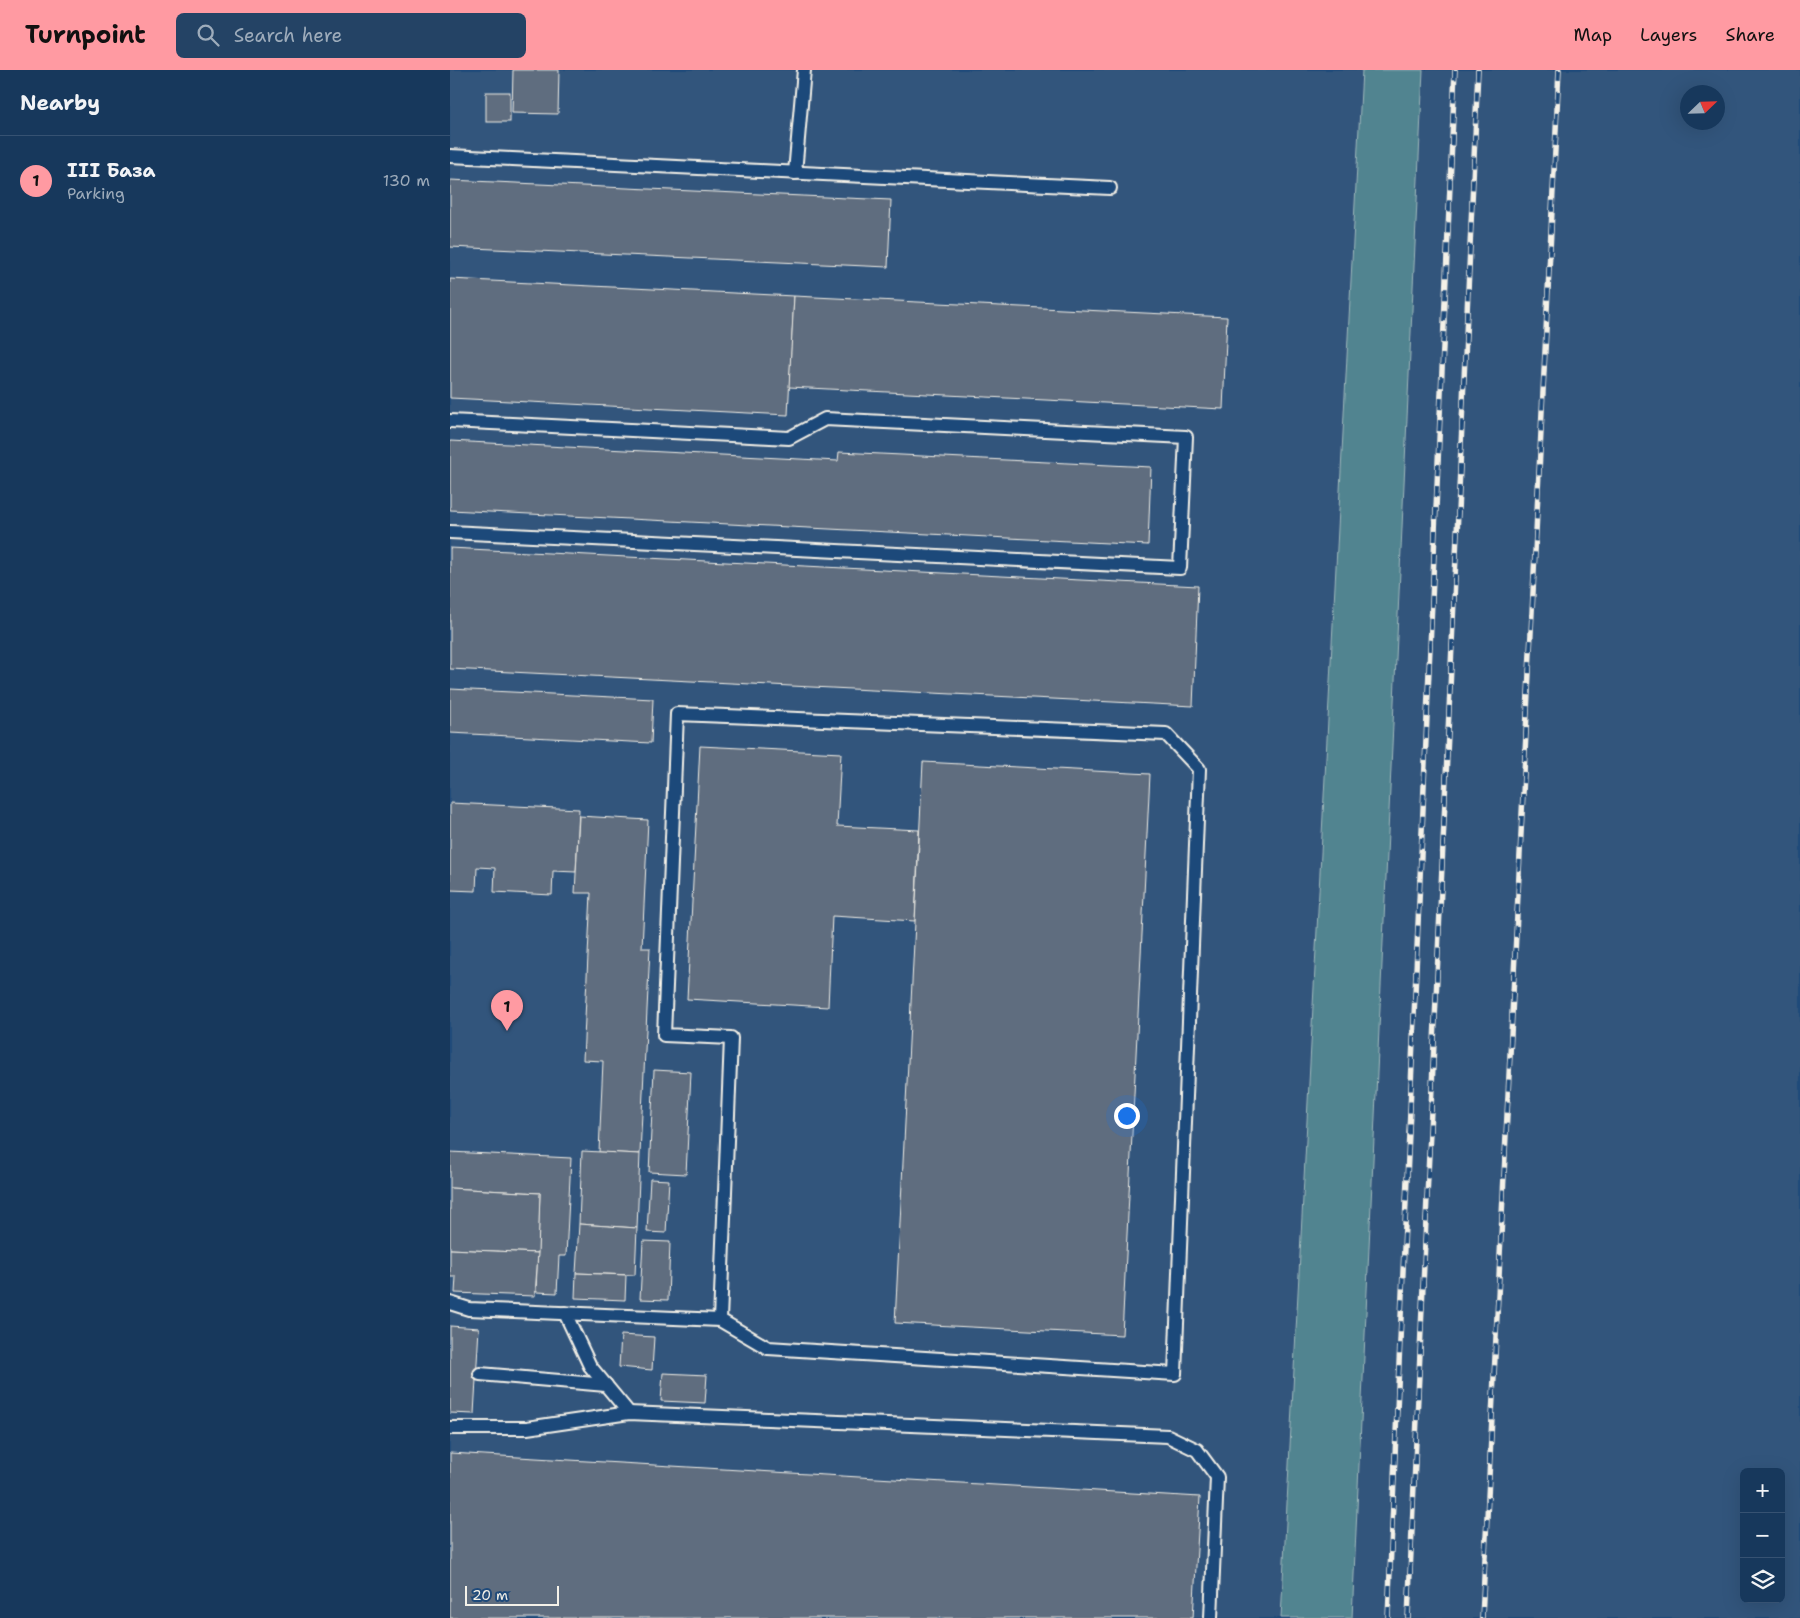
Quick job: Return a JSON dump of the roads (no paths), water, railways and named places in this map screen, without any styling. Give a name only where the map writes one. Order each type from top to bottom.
[{"type":"lane","points":[[795,173],[804,70]]},
{"type":"lane","points":[[450,156],[1110,188]]},
{"type":"lane","points":[[450,421],[789,438],[825,419],[1186,437],[1180,568],[450,532]]},
{"type":"lane","points":[[450,1303],[470,1309],[720,1320],[768,1348],[1175,1374],[1199,769],[1166,734],[677,714],[664,1036],[731,1038],[720,1320]]},
{"type":"lane","points":[[565,1313],[590,1366],[629,1412]]},
{"type":"lane","points":[[480,1374],[606,1385]]},
{"type":"lane","points":[[450,1428],[526,1428],[629,1412],[1168,1436],[1198,1450],[1217,1477],[1212,1618]]},
{"type":"railway","points":[[1388,1618],[1455,70]]},
{"type":"railway","points":[[1408,1618],[1478,70]]},
{"type":"railway","points":[[1482,1618],[1559,70]]},
{"type":"place","name":"III База","points":[[507,1031]]}]
